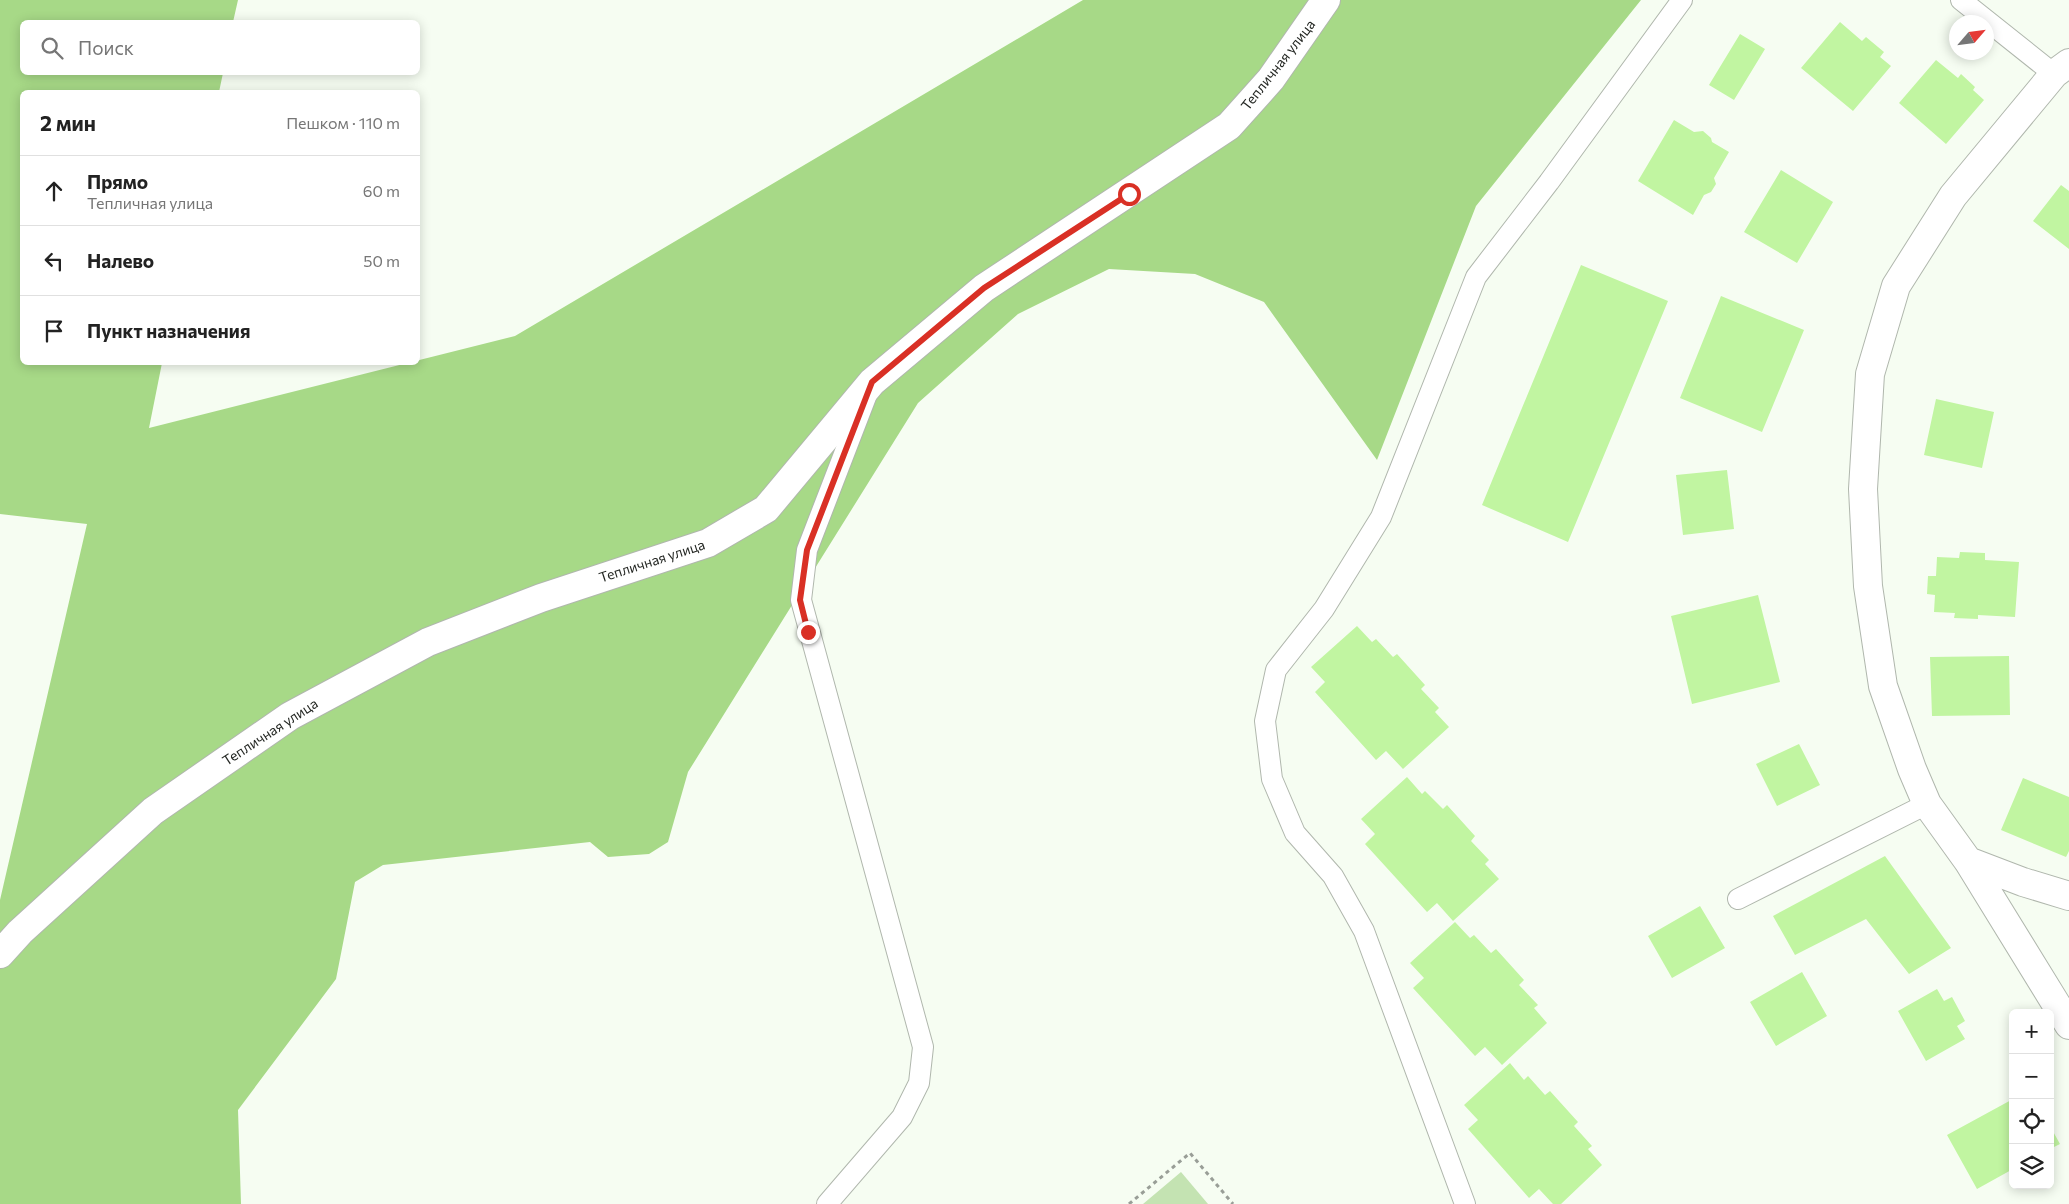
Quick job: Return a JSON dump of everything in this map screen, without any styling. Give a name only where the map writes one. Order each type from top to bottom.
[{"type":"street","name":"Тепличная улица","points":[[0,954],[20,932],[153,811],[290,716],[428,642],[541,598],[708,543],[766,509],[872,382],[984,288],[1229,126],[1271,79],[1326,0]]},
{"type":"street","points":[[2062,68],[1953,196],[1896,286],[1870,374],[1863,489],[1868,586],[1883,686],[1912,769],[1927,804],[1968,861],[2069,1024]]},
{"type":"street","points":[[1968,861],[2023,882],[2069,896]]},
{"type":"lane","points":[[1465,1204],[1364,931],[1333,876],[1295,833],[1272,779],[1265,721],[1276,670],[1324,609],[1380,517],[1476,277],[1549,182],[1682,0]]},
{"type":"lane","points":[[1961,0],[2062,68]]},
{"type":"lane","points":[[827,1204],[902,1117],[920,1083],[923,1047],[800,600],[807,550],[872,382]]},
{"type":"lane","points":[[1738,900],[1927,804]]},
{"type":"path","points":[[1129,1204],[1190,1153],[1233,1204]]},
{"type":"green space","points":[[0,0],[238,0],[233,20],[20,20],[20,75],[223,75],[219,90],[20,90],[20,365],[162,365],[149,428],[400,365],[420,365],[420,360],[515,336],[1083,0],[1641,0],[1476,206],[1377,460],[1264,302],[1195,274],[1109,269],[1018,314],[918,403],[688,772],[668,842],[649,854],[608,857],[590,842],[383,865],[355,882],[336,979],[238,1110],[241,1204],[0,1204],[0,900],[87,524],[0,514]]},
{"type":"green space","points":[[1181,1172],[1208,1204],[1143,1204]]},
{"type":"building","points":[[1840,22],[1862,41],[1866,37],[1884,52],[1880,57],[1891,66],[1853,111],[1801,68]]},
{"type":"building","points":[[1740,34],[1765,49],[1734,100],[1709,85]]},
{"type":"building","points":[[1936,60],[1958,78],[1961,74],[1975,87],[1973,90],[1984,100],[1946,144],[1899,103]]},
{"type":"building","points":[[1674,120],[1694,132],[1703,131],[1711,138],[1712,142],[1729,152],[1714,178],[1716,184],[1711,192],[1704,195],[1693,215],[1638,181]]},
{"type":"building","points":[[1781,170],[1833,202],[1797,263],[1744,232]]},
{"type":"building","points":[[2061,185],[2069,191],[2069,249],[2033,221]]},
{"type":"building","points":[[1581,265],[1668,301],[1568,542],[1482,505]]},
{"type":"building","points":[[1721,296],[1804,330],[1762,432],[1680,398]]},
{"type":"building","points":[[1936,399],[1994,412],[1982,468],[1924,455]]},
{"type":"building","points":[[1727,470],[1734,529],[1683,535],[1676,475]]},
{"type":"building","points":[[1960,552],[1985,553],[1985,560],[2019,562],[2015,617],[1978,615],[1978,619],[1954,618],[1955,613],[1934,612],[1935,595],[1927,594],[1928,576],[1936,576],[1937,557],[1959,558]]},
{"type":"building","points":[[1758,595],[1780,682],[1692,704],[1671,616]]},
{"type":"building","points":[[1357,626],[1372,642],[1376,639],[1393,657],[1397,654],[1425,685],[1421,689],[1439,708],[1435,712],[1449,727],[1403,769],[1386,751],[1376,760],[1315,692],[1325,682],[1311,667]]},
{"type":"building","points":[[2009,656],[2010,715],[1932,716],[1930,657]]},
{"type":"building","points":[[1799,744],[1820,785],[1777,806],[1756,764]]},
{"type":"building","points":[[1407,777],[1422,794],[1425,791],[1443,809],[1447,805],[1475,836],[1471,841],[1489,860],[1485,864],[1499,879],[1453,921],[1437,903],[1427,912],[1365,844],[1375,834],[1361,819]]},
{"type":"building","points":[[2023,778],[2069,797],[2069,851],[2066,857],[2001,830]]},
{"type":"building","points":[[1885,856],[1951,948],[1909,974],[1866,919],[1795,955],[1773,916]]},
{"type":"building","points":[[1700,906],[1725,948],[1672,978],[1648,936]]},
{"type":"building","points":[[1455,922],[1470,938],[1474,935],[1491,953],[1496,949],[1524,980],[1519,985],[1538,1005],[1534,1008],[1547,1023],[1502,1065],[1485,1047],[1475,1056],[1413,988],[1424,978],[1410,963]]},
{"type":"building","points":[[1802,972],[1827,1016],[1776,1046],[1750,1002]]},
{"type":"building","points":[[1937,989],[1944,1001],[1952,997],[1965,1021],[1957,1026],[1965,1039],[1926,1061],[1898,1011]]},
{"type":"building","points":[[1510,1063],[1524,1080],[1528,1076],[1545,1095],[1550,1091],[1578,1122],[1574,1126],[1592,1146],[1588,1149],[1602,1165],[1561,1204],[1553,1204],[1539,1189],[1529,1198],[1468,1129],[1478,1120],[1464,1105]]},
{"type":"building","points":[[2009,1101],[2009,1171],[1977,1189],[1947,1135]]},
{"type":"building","points":[[2054,1133],[2060,1144],[2054,1147]]},
{"type":"route","points":[[808,632],[800,600],[807,550],[872,382],[984,288],[1129,194]]}]
